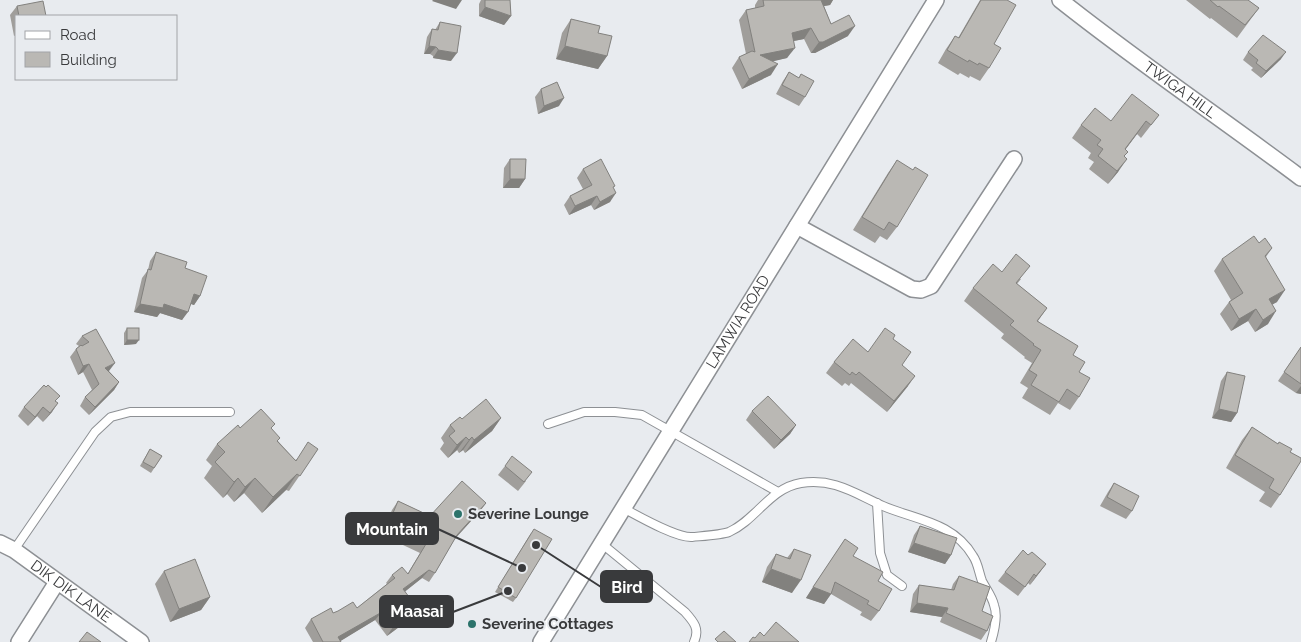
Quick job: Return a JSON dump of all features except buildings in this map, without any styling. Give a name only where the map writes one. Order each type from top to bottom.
[{"type":"street","name":"LAMWIA ROAD","points":[[541,642],[936,0]]},
{"type":"street","name":"TWIGA HILL","points":[[1060,0],[1121,48],[1301,178]]},
{"type":"street","points":[[796,226],[912,289],[921,290],[931,286],[1014,159]]},
{"type":"street","name":"DIK DIK LANE","points":[[0,543],[14,550],[141,642]]},
{"type":"street","points":[[19,642],[58,582]]},
{"type":"lane","points":[[14,550],[95,432],[111,417],[130,412],[230,412]]},
{"type":"lane","points":[[548,424],[584,412],[615,412],[642,415],[778,492]]},
{"type":"lane","points":[[623,508],[654,526],[689,537],[729,532],[754,515],[778,492],[800,483],[830,483],[856,492],[877,503],[936,525],[960,538],[974,557],[983,582],[995,606],[994,631],[991,642]]},
{"type":"lane","points":[[877,503],[880,553],[887,575],[902,586]]},
{"type":"lane","points":[[601,543],[685,612],[696,624],[697,636],[694,642]]},
{"type":"place","name":"Severine Lounge","points":[[458,514]]},
{"type":"place","name":"Bird","points":[[536,545]]},
{"type":"place","name":"Mountain","points":[[522,568]]},
{"type":"place","name":"Maasai","points":[[508,591]]},
{"type":"place","name":"Severine Cottages","points":[[472,624]]}]
